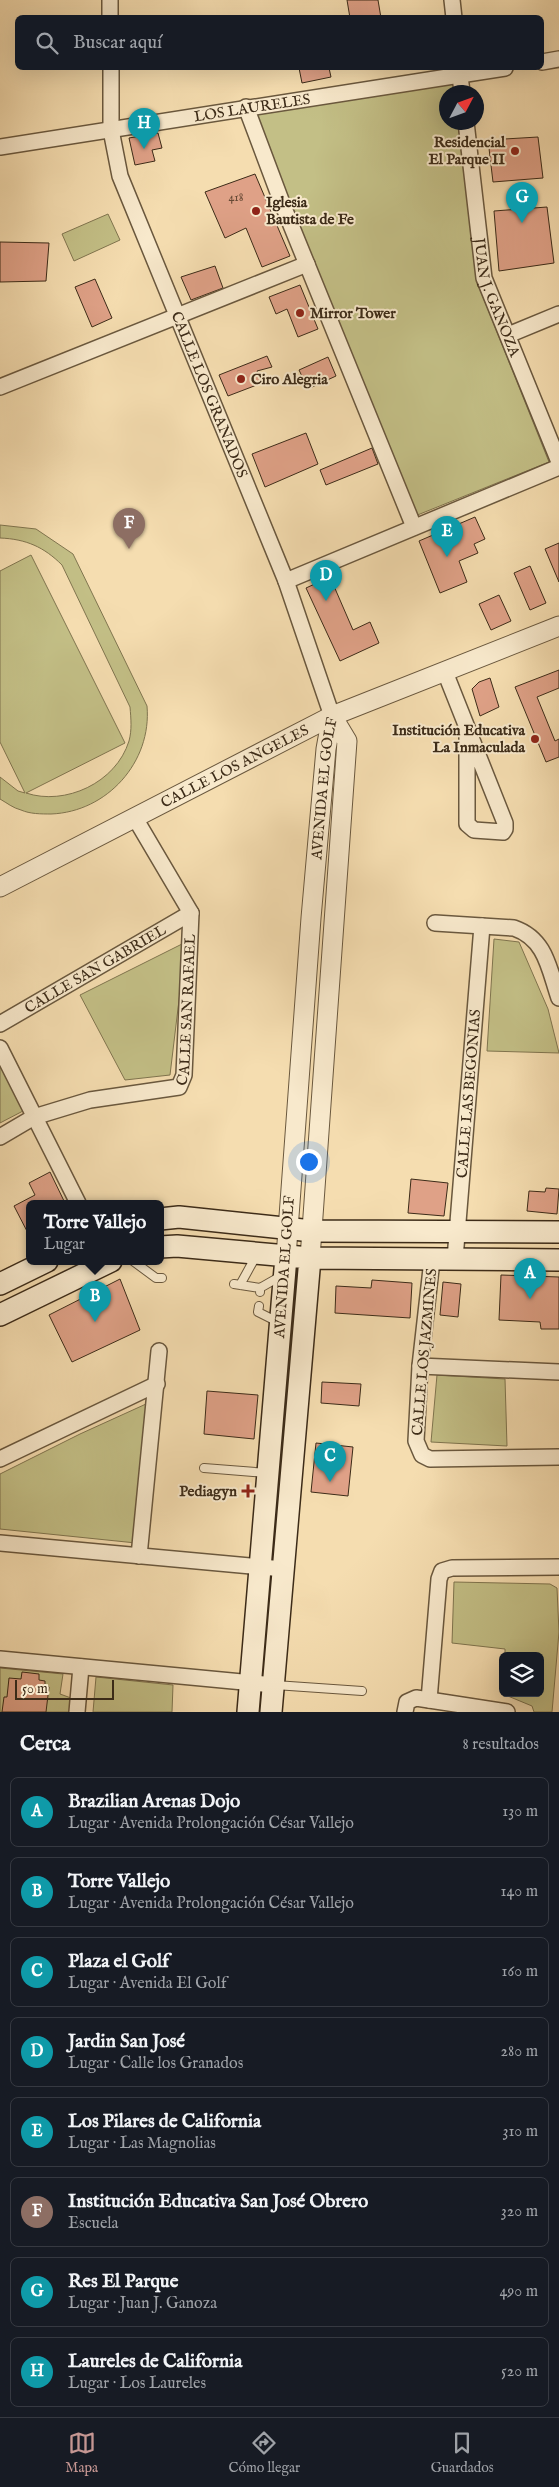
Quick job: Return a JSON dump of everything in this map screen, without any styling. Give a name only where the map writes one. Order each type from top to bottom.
[{"type":"main road","points":[[164,1219],[179,1217],[287,1230],[312,1231],[559,1232]]},
{"type":"main road","points":[[164,1247],[177,1246],[258,1254],[286,1265],[310,1258],[559,1260]]},
{"type":"main road","name":"AVENIDA EL GOLF","points":[[271,1712],[310,1258]]},
{"type":"main road","points":[[0,1284],[38,1265]]},
{"type":"main road","points":[[0,1316],[103,1265]]},
{"type":"main road","name":"AVENIDA EL GOLF","points":[[248,1712],[286,1265]]},
{"type":"main road","points":[[268,1466],[292,1460]]},
{"type":"street","points":[[110,0],[110,15]]},
{"type":"street","points":[[452,0],[454,15]]},
{"type":"street","points":[[544,62],[559,59]]},
{"type":"street","name":"CALLE LOS GRANADOS","points":[[110,70],[111,130],[120,176],[176,317],[286,581],[332,716]]},
{"type":"street","name":"LOS LAURELES","points":[[0,147],[475,70]]},
{"type":"street","points":[[460,71],[461,85]]},
{"type":"street","points":[[246,107],[307,264],[414,527]]},
{"type":"street","name":"JUAN J. GANOZA","points":[[467,130],[484,278],[559,462]]},
{"type":"street","points":[[0,387],[307,264]]},
{"type":"street","points":[[508,335],[559,314]]},
{"type":"street","points":[[286,581],[559,467]]},
{"type":"street","name":"CALLE LOS ANGELES","points":[[0,887],[332,716],[559,626]]},
{"type":"street","points":[[445,672],[505,823],[503,832],[474,830],[467,824],[467,729]]},
{"type":"street","name":"AVENIDA EL GOLF","points":[[286,1265],[287,1230],[311,918],[326,749],[332,716]]},
{"type":"street","name":"AVENIDA EL GOLF","points":[[310,1258],[347,741],[332,716]]},
{"type":"street","name":"CALLE SAN RAFAEL","points":[[0,1137],[34,1117],[90,1100],[132,1092],[179,1087],[184,1075],[191,913],[135,818]]},
{"type":"street","name":"CALLE SAN GABRIEL","points":[[0,1024],[191,913]]},
{"type":"street","points":[[311,918],[335,919]]},
{"type":"street","points":[[435,923],[514,928],[526,932],[540,945],[559,998]]},
{"type":"street","name":"CALLE LAS BEGONIAS","points":[[455,1259],[482,926]]},
{"type":"street","points":[[0,1048],[76,1200]]},
{"type":"street","name":"CALLE LOS JAZMINES","points":[[432,1260],[420,1366],[416,1441],[422,1455],[430,1459],[559,1457]]},
{"type":"street","points":[[139,1556],[159,1351]]},
{"type":"street","points":[[420,1366],[559,1372]]},
{"type":"street","points":[[0,1459],[156,1384]]},
{"type":"street","points":[[0,1543],[284,1569]]},
{"type":"street","points":[[429,1700],[439,1579],[442,1571],[452,1568],[559,1567]]},
{"type":"street","points":[[0,1659],[274,1685]]},
{"type":"street","points":[[77,1712],[81,1667]]},
{"type":"street","points":[[406,1707],[416,1698],[507,1712]]},
{"type":"lane","points":[[258,1254],[237,1284],[260,1290],[286,1265]]},
{"type":"lane","points":[[139,1265],[156,1278],[162,1278]]},
{"type":"lane","points":[[259,1306],[258,1312],[280,1324]]},
{"type":"lane","points":[[204,1468],[268,1466]]},
{"type":"lane","points":[[274,1685],[362,1691]]},
{"type":"shaded area","points":[[454,80],[454,85],[439,85],[439,130],[459,130],[477,282],[549,462],[415,516],[254,111]]},
{"type":"shaded area","points":[[108,214],[120,240],[74,261],[62,234]]},
{"type":"shaded area","points":[[0,525],[36,529],[73,554],[147,706],[147,727],[142,746],[134,764],[122,780],[107,794],[90,804],[71,811],[51,814],[32,813],[15,808],[0,799],[0,777],[18,791],[25,793],[0,742],[0,571],[31,555],[125,743],[26,793],[41,796],[57,796],[87,788],[101,779],[113,769],[129,741],[131,729],[130,707],[62,565],[48,553],[34,545],[18,540],[0,538]]},
{"type":"shaded area","points":[[494,939],[519,942],[548,1009],[559,1053],[487,1051]]},
{"type":"shaded area","points":[[186,942],[170,1075],[125,1080],[80,995]]},
{"type":"shaded area","points":[[0,1065],[23,1111],[0,1123]]},
{"type":"shaded area","points":[[437,1375],[505,1379],[507,1446],[431,1442]]},
{"type":"shaded area","points":[[146,1404],[136,1543],[0,1529],[0,1474]]},
{"type":"shaded area","points":[[454,1582],[550,1584],[557,1588],[559,1632],[552,1712],[534,1712],[532,1706],[510,1697],[544,1697],[544,1652],[505,1652],[505,1649],[452,1643]]},
{"type":"shaded area","points":[[0,1668],[63,1674],[60,1694],[71,1698],[70,1712],[0,1712]]},
{"type":"shaded area","points":[[96,1677],[173,1685],[172,1712],[93,1712]]},
{"type":"building","points":[[347,0],[378,0],[380,15],[350,15]]},
{"type":"building","points":[[299,70],[329,70],[331,77],[302,83]]},
{"type":"building","points":[[158,133],[162,148],[152,150],[155,161],[135,165],[129,138]]},
{"type":"building","name":"Residencial El Parque II","points":[[538,137],[543,178],[493,182],[488,140]]},
{"type":"building","points":[[255,174],[290,256],[262,267],[246,228],[225,238],[205,192]]},
{"type":"building","points":[[547,207],[554,263],[499,271],[494,211]]},
{"type":"building","points":[[0,242],[49,243],[46,281],[0,282]]},
{"type":"building","points":[[215,266],[223,288],[191,300],[181,277]]},
{"type":"building","points":[[95,279],[112,318],[92,327],[75,287]]},
{"type":"building","name":"Mirror Tower","points":[[300,285],[318,329],[298,337],[287,309],[276,314],[269,297]]},
{"type":"building","name":"Ciro Alegria","points":[[267,356],[272,367],[257,371],[262,383],[228,396],[219,375]]},
{"type":"building","points":[[328,357],[336,376],[308,389],[299,370]]},
{"type":"building","points":[[306,433],[318,464],[265,487],[252,454]]},
{"type":"building","points":[[372,448],[378,464],[326,485],[320,470]]},
{"type":"building","points":[[475,517],[485,539],[474,544],[478,553],[459,561],[467,582],[440,593],[419,541]]},
{"type":"building","points":[[559,543],[559,582],[545,549]]},
{"type":"building","points":[[530,566],[546,603],[530,610],[514,573]]},
{"type":"building","points":[[330,577],[353,630],[370,622],[379,643],[340,661],[306,588]]},
{"type":"building","points":[[499,595],[511,621],[491,630],[479,604]]},
{"type":"building","points":[[559,670],[559,688],[537,697],[555,741],[559,739],[559,757],[546,762],[515,687]]},
{"type":"building","points":[[490,678],[499,707],[480,716],[472,689],[479,682]]},
{"type":"building","points":[[50,1172],[64,1200],[26,1200],[26,1229],[14,1206],[35,1195],[29,1183]]},
{"type":"building","points":[[411,1179],[448,1183],[444,1216],[408,1213]]},
{"type":"building","points":[[546,1188],[559,1189],[557,1214],[527,1211],[529,1191],[545,1192]]},
{"type":"building","points":[[501,1275],[559,1277],[559,1329],[541,1329],[540,1322],[499,1320]]},
{"type":"building","points":[[120,1279],[140,1330],[72,1362],[49,1315]]},
{"type":"building","points":[[372,1280],[412,1283],[410,1318],[335,1313],[336,1286],[371,1288]]},
{"type":"building","points":[[443,1282],[461,1284],[458,1317],[440,1315]]},
{"type":"building","points":[[322,1382],[361,1384],[359,1406],[321,1403]]},
{"type":"building","points":[[207,1391],[258,1395],[254,1439],[204,1434]]},
{"type":"building","points":[[316,1443],[353,1447],[348,1496],[311,1492]]},
{"type":"building","points":[[22,1672],[39,1674],[39,1680],[45,1681],[45,1686],[49,1687],[46,1712],[2,1712],[4,1697],[7,1697],[9,1678],[21,1679]]},
{"type":"place","name":"Laureles de California","points":[[144,149]]},
{"type":"place","name":"Residencial El Parque II","points":[[515,151]]},
{"type":"place","name":"Iglesia Bautista de Fe","points":[[256,211]]},
{"type":"place","name":"Res El Parque","points":[[522,223]]},
{"type":"place","name":"Mirror Tower","points":[[300,313]]},
{"type":"place","name":"Ciro Alegria","points":[[241,379]]},
{"type":"place","name":"Institución Educativa San José Obrero","points":[[129,549]]},
{"type":"place","name":"Los Pilares de California","points":[[447,557]]},
{"type":"place","name":"Jardin San José","points":[[326,601]]},
{"type":"place","name":"Institución Educativa La Inmaculada","points":[[535,739]]},
{"type":"place","name":"Brazilian Arenas Dojo","points":[[530,1299]]},
{"type":"place","name":"Torre Vallejo","points":[[95,1322]]},
{"type":"place","name":"Plaza el Golf","points":[[330,1482]]},
{"type":"place","name":"Pediagyn","points":[[248,1491]]}]
